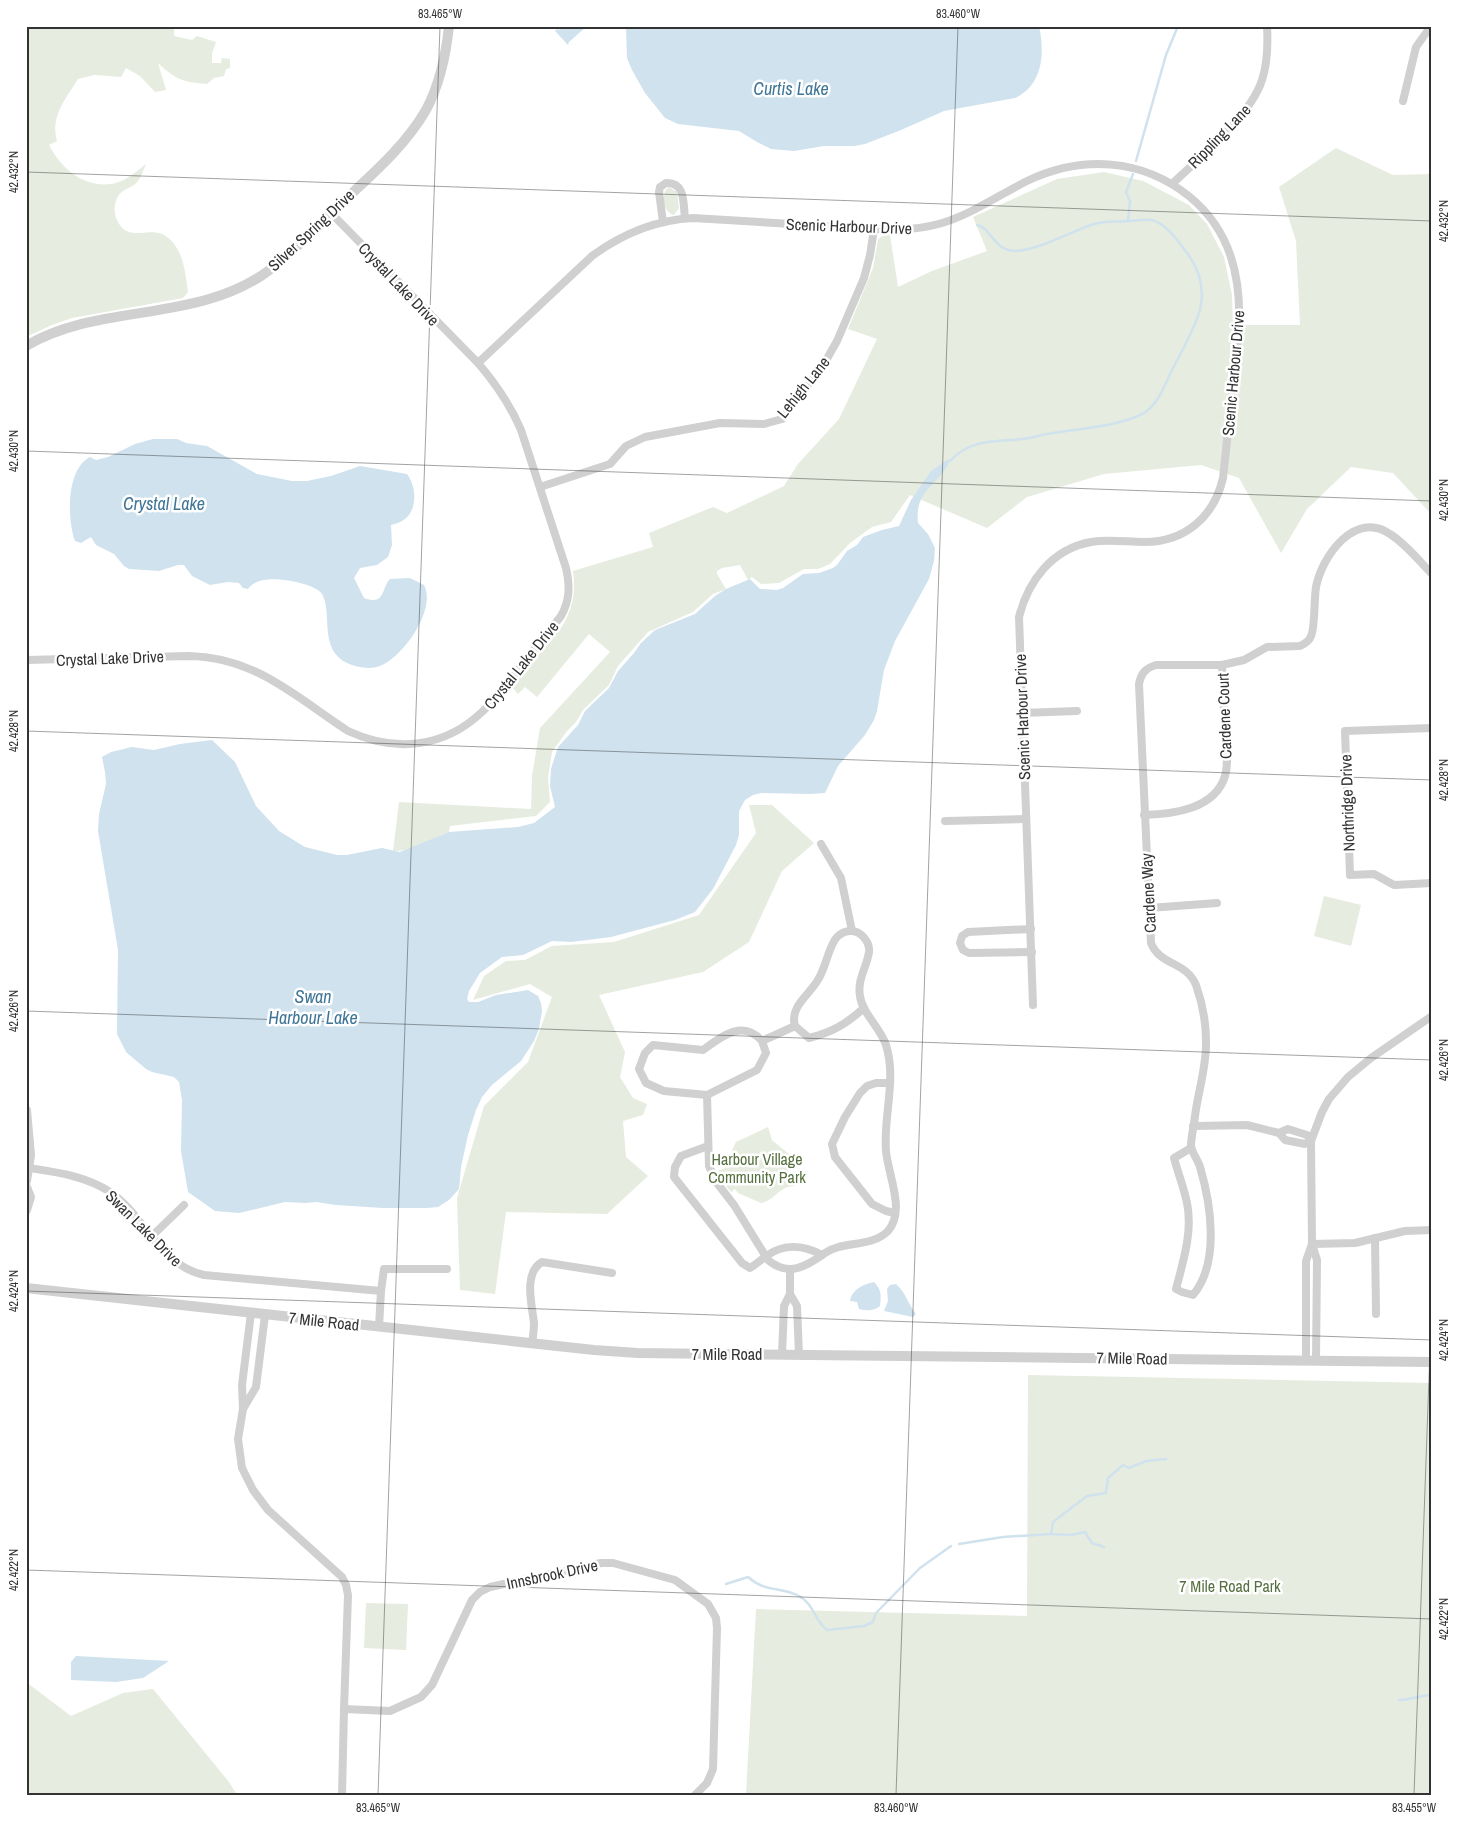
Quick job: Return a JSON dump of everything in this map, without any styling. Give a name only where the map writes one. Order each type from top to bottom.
[{"type":"street","name":"Silver Spring Drive","points":[[26,346],[42,337],[69,328],[198,302],[248,284],[273,267],[393,153],[417,124],[438,82],[446,51],[449,26]]},
{"type":"street","name":"Rippling Lane","points":[[1172,184],[1237,121],[1254,98],[1263,78],[1266,64],[1268,26]]},
{"type":"street","points":[[1404,101],[1416,47],[1431,26]]},
{"type":"street","name":"Scenic Harbour Drive","points":[[478,363],[592,256],[608,244],[632,232],[663,222],[684,218],[874,229],[910,229],[941,224],[963,215],[1038,176],[1081,164],[1103,163],[1129,166],[1151,173],[1172,184],[1196,202],[1216,225],[1230,252],[1238,282],[1240,305],[1221,488],[1214,503],[1206,515],[1194,526],[1179,535],[1152,542],[1101,541],[1086,543],[1063,553],[1041,571],[1027,591],[1019,617],[1033,1005]]},
{"type":"street","points":[[663,222],[659,192],[660,187],[666,183],[675,184],[681,189],[684,218]]},
{"type":"street","name":"Crystal Lake Drive","points":[[26,660],[189,656],[216,658],[234,662],[264,674],[348,731],[366,739],[396,744],[413,744],[433,740],[460,729],[484,710],[552,628],[565,608],[569,590],[568,579],[540,487],[514,414],[496,384],[478,363],[330,213]]},
{"type":"street","name":"Lehigh Lane","points":[[540,487],[610,464],[626,446],[645,437],[720,422],[764,424],[782,419],[824,364],[837,342],[864,278],[874,229]]},
{"type":"street","points":[[1222,665],[1244,660],[1267,646],[1300,646],[1308,641],[1312,632],[1313,606],[1318,579],[1333,550],[1344,537],[1354,531],[1376,528],[1389,533],[1432,574]]},
{"type":"street","name":"Cardene Court","points":[[1156,665],[1222,665],[1226,766],[1221,785],[1211,798],[1190,808],[1172,813],[1144,815],[1139,684],[1142,676],[1147,669],[1156,665]]},
{"type":"street","points":[[1022,714],[1077,711]]},
{"type":"street","name":"Northridge Drive","points":[[1432,728],[1345,731],[1350,875],[1374,874],[1394,885],[1432,883]]},
{"type":"street","name":"Cardene Way","points":[[1144,815],[1152,947],[1160,956],[1188,972],[1196,985],[1201,1000],[1206,1042],[1194,1126]]},
{"type":"street","points":[[945,821],[1026,819]]},
{"type":"street","points":[[821,844],[840,878],[852,931]]},
{"type":"street","points":[[1149,908],[1217,903]]},
{"type":"street","points":[[1031,929],[968,932],[962,936],[960,943],[963,950],[969,953],[1032,952]]},
{"type":"street","points":[[707,1096],[709,1166],[717,1183],[738,1211],[771,1263],[790,1270],[808,1265],[838,1246],[862,1243],[886,1233],[893,1224],[896,1205],[886,1148],[885,1124],[890,1083],[886,1046],[878,1028],[864,1008],[860,996],[859,985],[869,954],[869,946],[859,933],[845,932],[835,939],[819,979],[795,1010],[793,1017],[795,1026],[810,1038],[828,1034],[849,1022],[864,1008]]},
{"type":"street","points":[[1311,1360],[1317,1260],[1312,1244],[1311,1141],[1329,1099],[1348,1077],[1371,1058],[1432,1016]]},
{"type":"street","points":[[762,1041],[795,1026]]},
{"type":"street","points":[[746,1030],[756,1034],[762,1041],[766,1054],[757,1070],[707,1096],[664,1091],[646,1083],[639,1069],[645,1053],[653,1045],[702,1050],[735,1031],[746,1030]]},
{"type":"street","points":[[890,1083],[876,1083],[867,1086],[860,1093],[832,1144],[834,1157],[872,1204],[886,1212],[895,1213]]},
{"type":"street","points":[[26,1110],[29,1140],[29,1168],[26,1181]]},
{"type":"street","points":[[1191,1148],[1174,1158],[1187,1205],[1189,1224],[1186,1249],[1176,1289],[1193,1294],[1202,1284],[1207,1269],[1210,1228],[1210,1208],[1206,1187],[1200,1164],[1191,1148],[1194,1126],[1247,1125],[1279,1133],[1288,1130],[1307,1135],[1311,1141]]},
{"type":"street","points":[[708,1146],[681,1156],[674,1176],[742,1263],[750,1268],[766,1256],[791,1246],[801,1246],[822,1255]]},
{"type":"street","name":"Swan Lake Drive","points":[[29,1168],[77,1177],[105,1188],[119,1198],[173,1261],[182,1267],[198,1273],[381,1291]]},
{"type":"street","points":[[26,1187],[30,1197],[26,1210]]},
{"type":"street","points":[[151,1237],[184,1205]]},
{"type":"street","points":[[1312,1244],[1355,1243],[1405,1231],[1432,1230]]},
{"type":"street","points":[[1375,1238],[1376,1314]]},
{"type":"street","points":[[532,1343],[534,1324],[530,1305],[533,1270],[536,1266],[542,1262],[612,1273]]},
{"type":"street","points":[[379,1327],[384,1269],[447,1269]]},
{"type":"street","points":[[782,1355],[784,1306],[790,1294],[790,1270]]},
{"type":"street","name":"7 Mile Road","points":[[26,1288],[265,1315],[638,1353],[1432,1362]]},
{"type":"street","points":[[790,1294],[797,1306],[799,1355]]},
{"type":"street","points":[[251,1313],[242,1385],[243,1409],[238,1448],[242,1468],[252,1490],[268,1510],[342,1577],[348,1595],[342,1795]]},
{"type":"street","points":[[243,1409],[256,1387],[265,1315]]},
{"type":"street","name":"Innsbrook Drive","points":[[344,1710],[390,1710],[426,1693],[432,1685],[472,1600],[485,1588],[613,1562],[675,1580],[708,1604],[716,1618],[718,1628],[713,1769],[707,1783],[696,1795]]},
{"type":"green space","points":[[26,26],[174,26],[174,36],[192,40],[197,36],[216,42],[212,53],[212,63],[221,63],[222,58],[230,59],[230,68],[226,69],[224,76],[214,78],[207,84],[180,79],[158,63],[166,90],[155,92],[140,76],[126,68],[121,77],[94,75],[78,79],[57,116],[55,132],[57,141],[49,145],[68,170],[85,181],[95,184],[120,182],[146,164],[138,181],[123,191],[118,197],[115,215],[122,227],[127,231],[133,233],[154,232],[167,237],[173,242],[185,269],[188,292],[183,298],[72,318],[26,337]]},
{"type":"green space","points":[[1336,148],[1393,175],[1432,174],[1432,515],[1393,473],[1351,467],[1307,509],[1281,553],[1239,478],[1201,465],[1104,474],[1027,497],[987,528],[910,495],[891,522],[872,527],[850,543],[830,564],[818,569],[804,569],[779,583],[761,584],[752,577],[748,580],[740,565],[722,568],[717,571],[726,589],[713,594],[693,612],[648,632],[618,666],[609,685],[583,710],[576,722],[567,731],[552,752],[548,778],[550,802],[536,816],[450,826],[449,832],[422,844],[400,851],[393,851],[399,802],[531,809],[532,776],[540,728],[610,652],[589,634],[537,697],[525,687],[518,694],[513,688],[515,683],[563,625],[573,599],[573,571],[653,547],[649,533],[713,507],[727,513],[784,486],[798,464],[839,419],[877,339],[848,329],[873,268],[878,240],[882,236],[890,235],[898,287],[932,271],[987,251],[973,217],[1057,179],[1104,172],[1143,181],[1189,205],[1207,224],[1224,257],[1232,295],[1233,325],[1300,325],[1296,241],[1279,187]]},
{"type":"green space","points":[[669,187],[677,192],[679,208],[674,215],[667,211],[664,202],[664,194]]},
{"type":"green space","points":[[749,805],[772,805],[814,843],[782,871],[749,942],[703,972],[599,995],[625,1052],[620,1077],[633,1098],[647,1104],[643,1115],[623,1121],[626,1157],[648,1176],[607,1214],[506,1212],[495,1294],[460,1290],[457,1198],[484,1106],[528,1062],[552,997],[530,984],[473,1000],[484,976],[506,961],[525,960],[552,946],[614,942],[699,915],[756,833]]},
{"type":"green space","points":[[1324,896],[1361,905],[1351,946],[1314,936]]},
{"type":"green space","name":"Harbour Village Community Park","points":[[768,1127],[772,1140],[790,1155],[787,1168],[795,1186],[784,1188],[770,1200],[761,1203],[738,1193],[735,1189],[731,1192],[718,1171],[725,1168],[723,1161],[729,1157],[736,1142]]},
{"type":"green space","name":"7 Mile Road Park","points":[[1028,1375],[1432,1383],[1432,1795],[746,1795],[756,1609],[1027,1616]]},
{"type":"green space","points":[[366,1603],[408,1604],[406,1650],[364,1648]]},
{"type":"green space","points":[[26,1682],[71,1716],[123,1693],[153,1689],[229,1782],[237,1795],[26,1795]]},
{"type":"water","points":[[563,26],[587,26],[568,45],[555,31]]},
{"type":"water","name":"Curtis Lake","points":[[626,26],[1039,26],[1042,47],[1040,67],[1036,77],[1024,92],[1015,98],[944,111],[865,144],[824,146],[794,151],[771,149],[739,131],[678,124],[665,118],[645,93],[632,70],[627,58]]},
{"type":"water","name":"Crystal Lake","points":[[153,439],[177,439],[186,443],[207,446],[257,474],[292,481],[307,481],[331,476],[360,466],[407,474],[414,492],[411,512],[401,522],[391,525],[392,545],[388,557],[377,565],[360,568],[354,578],[364,598],[371,600],[380,598],[390,579],[410,578],[424,585],[427,595],[426,607],[416,631],[407,643],[389,661],[380,666],[367,668],[354,666],[338,657],[332,649],[329,640],[325,602],[322,594],[312,587],[277,579],[259,581],[248,589],[243,588],[239,583],[228,582],[210,585],[192,576],[184,565],[159,571],[129,569],[114,554],[96,545],[91,537],[81,543],[75,541],[72,532],[70,495],[76,472],[82,463],[90,457],[96,460],[108,457],[135,444]]},
{"type":"water","name":"Swan Harbour Lake","points":[[948,459],[950,461],[945,469],[923,495],[918,512],[918,523],[928,534],[935,548],[929,579],[895,641],[884,670],[874,720],[865,735],[838,766],[825,793],[761,793],[745,800],[739,811],[739,835],[736,845],[713,889],[695,912],[675,920],[611,937],[571,942],[552,941],[523,955],[502,957],[480,973],[469,991],[467,999],[469,1002],[478,1002],[496,995],[528,990],[538,996],[542,1011],[539,1029],[534,1041],[521,1061],[492,1085],[482,1097],[468,1135],[461,1167],[459,1189],[449,1200],[438,1207],[427,1208],[383,1208],[316,1202],[285,1202],[239,1213],[215,1211],[188,1192],[181,1151],[182,1100],[179,1082],[174,1077],[146,1069],[126,1052],[117,1034],[118,950],[98,831],[99,814],[106,784],[102,757],[111,752],[132,747],[154,750],[212,740],[235,762],[256,806],[279,831],[305,847],[337,855],[347,855],[382,848],[400,852],[449,832],[518,827],[534,823],[555,807],[550,786],[551,769],[558,747],[578,725],[585,711],[609,688],[618,671],[641,643],[655,630],[695,614],[726,589],[750,579],[760,589],[777,590],[803,574],[819,573],[833,568],[847,551],[857,545],[863,537],[899,526],[911,500],[931,471]]},
{"type":"water","points":[[874,1282],[880,1293],[880,1306],[870,1310],[859,1309],[857,1302],[850,1301],[853,1293],[866,1284]]},
{"type":"water","points":[[896,1284],[916,1314],[913,1317],[884,1311],[888,1301],[887,1289],[890,1285]]},
{"type":"water","points":[[76,1656],[169,1661],[143,1678],[116,1682],[71,1680],[71,1662]]},
{"type":"waterway","points":[[1136,161],[1166,55],[1178,26]]},
{"type":"waterway","points":[[1128,221],[1130,201],[1126,192],[1133,174]]},
{"type":"waterway","points":[[950,461],[967,448],[984,442],[1027,438],[1103,426],[1129,419],[1148,410],[1159,396],[1188,339],[1198,317],[1202,294],[1198,273],[1180,243],[1162,225],[1151,220],[1098,223],[1035,247],[1016,251],[1002,247],[986,230],[977,225]]},
{"type":"waterway","points":[[959,1544],[1003,1537],[1051,1534],[1053,1522],[1087,1496],[1106,1493],[1108,1478],[1123,1465],[1129,1468],[1146,1461],[1166,1459]]},
{"type":"waterway","points":[[1051,1534],[1071,1535],[1085,1532],[1092,1543],[1104,1547]]},
{"type":"waterway","points":[[726,1584],[748,1577],[761,1585],[799,1596],[808,1603],[827,1630],[864,1626],[873,1622],[876,1613],[920,1568],[951,1546]]},
{"type":"waterway","points":[[1399,1700],[1432,1695]]}]
